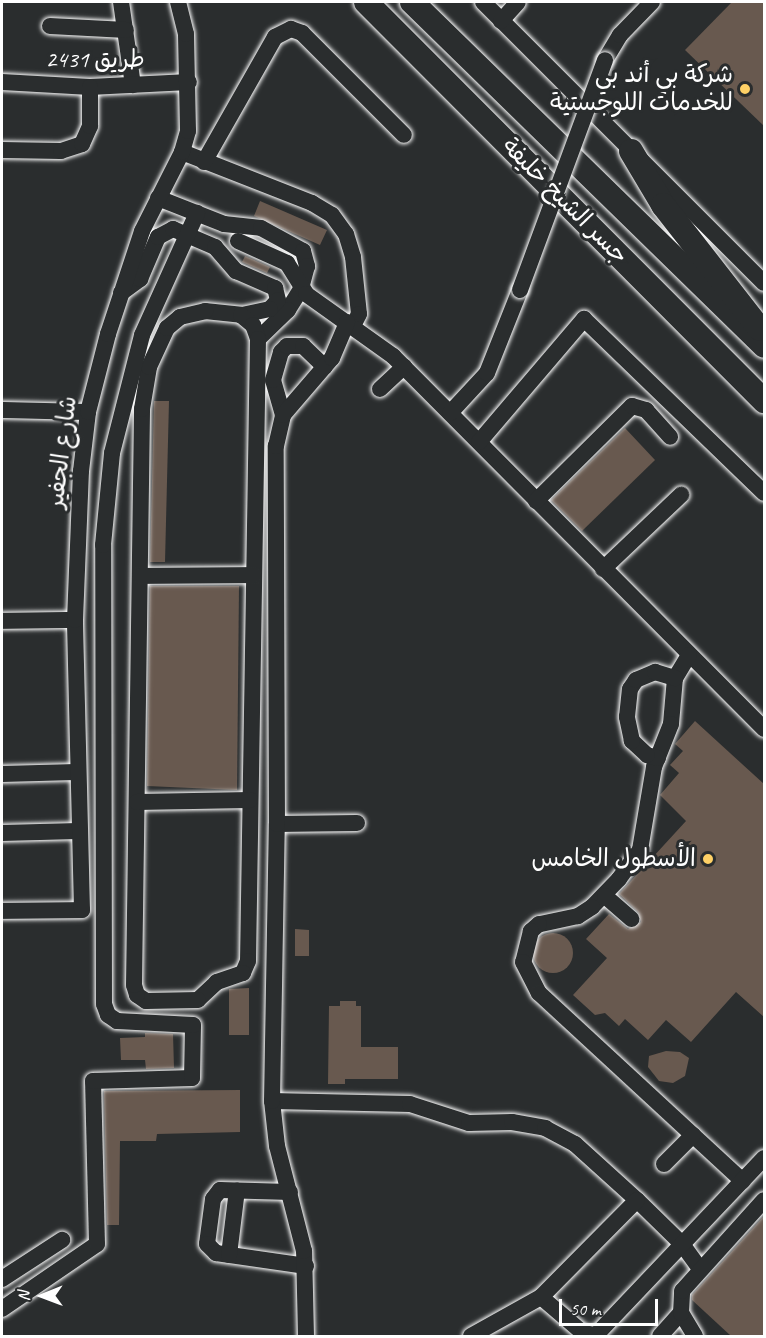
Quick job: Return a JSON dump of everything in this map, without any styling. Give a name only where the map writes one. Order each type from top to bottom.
[{"type":"highway","name":"جسر الشيخ خليفة","points":[[366,2],[765,401]]},
{"type":"highway","name":"جسر الشيخ خليفة","points":[[412,2],[765,346]]},
{"type":"highway","points":[[631,151],[663,205],[765,336]]},
{"type":"street","points":[[121,2],[133,85]]},
{"type":"street","name":"شارع الجفير","points":[[2,911],[82,910],[76,772],[75,620],[78,506],[88,412],[121,293],[158,198],[182,152],[188,131],[189,82],[186,34],[178,2]]},
{"type":"street","points":[[483,2],[765,282]]},
{"type":"street","points":[[501,21],[518,2]]},
{"type":"street","points":[[450,413],[487,373],[605,60],[620,35],[652,2]]},
{"type":"street","points":[[50,26],[126,30]]},
{"type":"street","points":[[204,162],[275,37],[291,29],[302,33],[404,135]]},
{"type":"street","name":"طريق 2431","points":[[2,82],[90,87],[189,82]]},
{"type":"street","points":[[2,150],[61,151],[82,144],[90,126],[90,87]]},
{"type":"street","points":[[182,152],[312,203],[332,215],[346,234],[353,257],[359,314],[350,324],[325,367],[284,415],[276,447],[277,824],[272,1101],[277,1146],[290,1192],[306,1266],[306,1336]]},
{"type":"street","points":[[158,198],[230,225],[287,264],[301,289],[404,367],[689,656],[765,729]]},
{"type":"street","points":[[2,1309],[97,1244],[93,1081],[192,1078],[193,1025],[117,1021],[108,1015],[104,1004],[106,497],[112,453],[146,321],[197,213]]},
{"type":"street","points":[[121,293],[140,279],[165,231],[173,229],[214,247],[236,271],[269,285],[278,293]]},
{"type":"street","points":[[226,258],[240,233]]},
{"type":"street","points":[[278,293],[301,289]]},
{"type":"street","points":[[258,339],[288,310],[301,289]]},
{"type":"street","points":[[241,315],[252,325],[258,339],[247,968],[237,977],[217,982],[198,1000],[188,1002],[146,1000],[135,990],[142,409],[154,353],[167,328],[180,317],[205,311],[241,315],[265,312],[276,303],[278,293]]},
{"type":"street","points":[[479,442],[584,320],[765,493]]},
{"type":"street","points":[[284,415],[273,380],[281,352],[287,346],[303,345],[325,367]]},
{"type":"street","points":[[380,389],[404,367]]},
{"type":"street","points":[[536,501],[632,406],[646,410],[670,437]]},
{"type":"street","points":[[2,410],[88,412]]},
{"type":"street","points":[[603,569],[681,495]]},
{"type":"street","points":[[140,576],[254,575]]},
{"type":"street","points":[[2,621],[75,620]]},
{"type":"street","points":[[689,656],[675,678],[671,724],[658,758],[640,850],[605,896],[578,916],[548,921],[531,931],[523,951],[526,974],[539,993],[743,1181]]},
{"type":"street","points":[[658,758],[647,755],[632,741],[627,717],[630,689],[636,680],[655,672],[675,678]]},
{"type":"street","points":[[2,774],[76,772]]},
{"type":"street","points":[[137,802],[250,800]]},
{"type":"street","points":[[277,824],[357,823]]},
{"type":"street","points":[[2,833],[78,831]]},
{"type":"street","points":[[605,896],[631,920]]},
{"type":"street","points":[[272,1101],[410,1104],[469,1123],[512,1122],[545,1128],[575,1144],[637,1200],[682,1244],[700,1269]]},
{"type":"street","points":[[664,1164],[693,1135]]},
{"type":"street","points":[[541,1297],[583,1333],[596,1335],[765,1158]]},
{"type":"street","points":[[290,1192],[220,1190],[214,1195],[207,1239],[212,1251],[229,1256],[306,1266]]},
{"type":"street","points":[[229,1256],[237,1190]]},
{"type":"street","points":[[471,1336],[541,1297],[637,1200]]},
{"type":"street","points":[[695,1336],[681,1313],[682,1291],[765,1200]]},
{"type":"street","points":[[2,1279],[62,1240]]},
{"type":"street","points":[[660,1336],[681,1313]]},
{"type":"building","name":"شركة بي أند بي للخدمات اللوجستية","points":[[732,2],[765,2],[765,127],[685,50]]},
{"type":"building","points":[[260,201],[327,230],[320,245],[254,216]]},
{"type":"building","points":[[245,256],[270,267],[267,273],[242,262]]},
{"type":"building","points":[[154,401],[169,401],[165,562],[150,562]]},
{"type":"building","points":[[625,428],[655,460],[582,531],[551,500]]},
{"type":"building","points":[[150,586],[239,586],[237,790],[147,786]]},
{"type":"building","name":"الأسطول الخامس","points":[[695,721],[765,785],[765,1018],[736,992],[691,1042],[666,1020],[648,1040],[625,1019],[619,1026],[605,1013],[595,1015],[573,995],[607,958],[586,939],[609,914],[628,929],[641,922],[638,912],[619,894],[686,821],[660,795],[679,773],[670,765],[683,751],[675,744]]},
{"type":"building","points":[[295,929],[309,930],[309,956],[295,956]]},
{"type":"building","points":[[553,933],[567,939],[573,953],[567,967],[553,973],[539,967],[533,953],[539,939]]},
{"type":"building","points":[[249,988],[249,1035],[229,1035],[229,989]]},
{"type":"building","points":[[340,1001],[356,1001],[356,1006],[361,1006],[361,1047],[398,1047],[398,1079],[345,1079],[345,1084],[328,1084],[329,1006],[340,1006]]},
{"type":"building","points":[[145,1033],[173,1034],[174,1068],[146,1069],[145,1060],[121,1060],[120,1038],[145,1037]]},
{"type":"building","points":[[666,1051],[680,1052],[689,1058],[685,1076],[673,1083],[659,1081],[648,1067],[649,1056]]},
{"type":"building","points":[[240,1090],[240,1132],[157,1134],[156,1141],[120,1141],[119,1225],[107,1225],[104,1091]]},
{"type":"building","points":[[765,1215],[765,1336],[731,1336],[692,1300],[692,1295]]},
{"type":"place","name":"شركة بي أند بي للخدمات اللوجستية","points":[[745,89]]},
{"type":"place","name":"الأسطول الخامس","points":[[708,859]]}]
